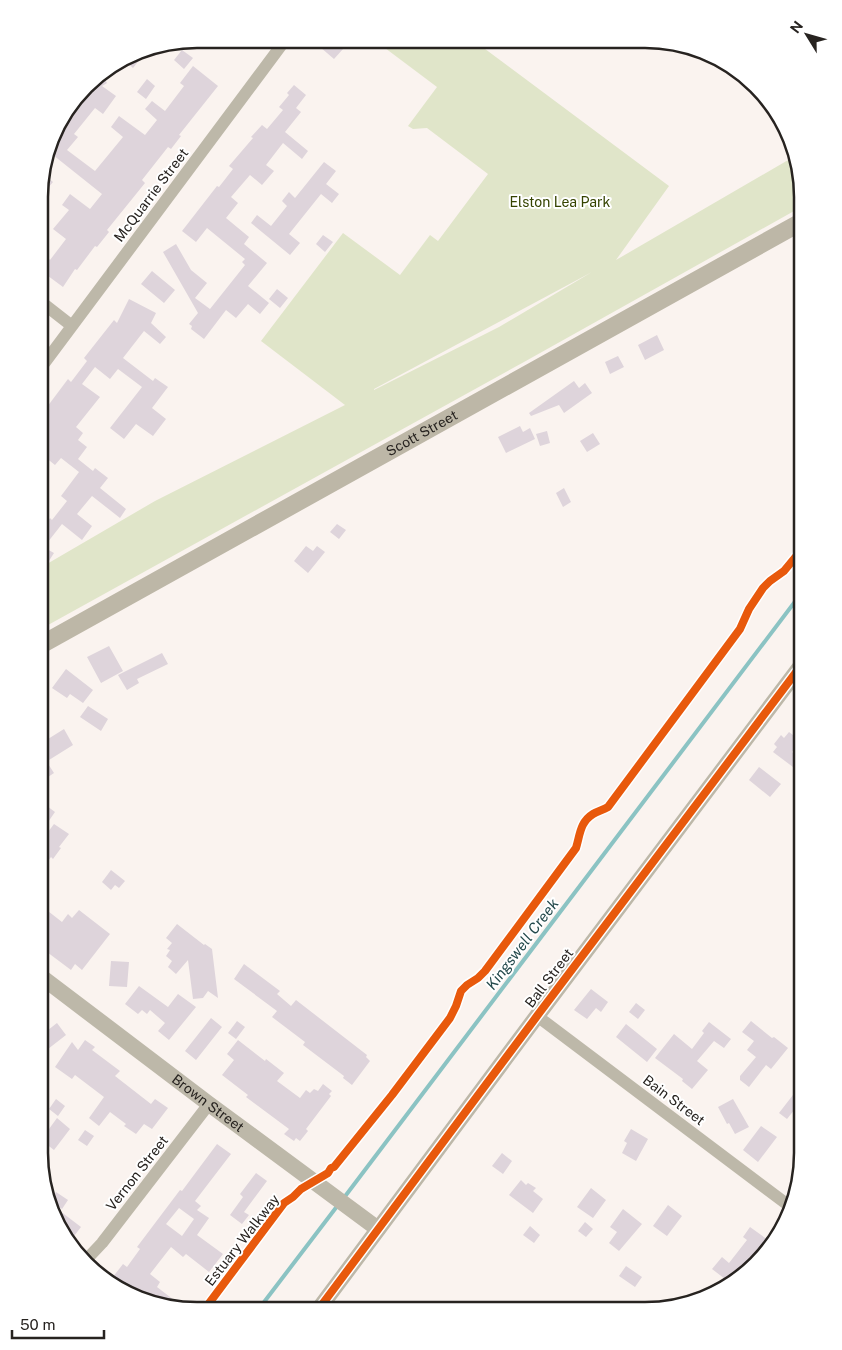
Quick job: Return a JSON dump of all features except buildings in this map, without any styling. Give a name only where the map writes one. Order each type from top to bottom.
[{"type":"main road","name":"Scott Street","points":[[48,641],[794,226]]},
{"type":"street","name":"McQuarrie Street","points":[[48,358],[279,48]]},
{"type":"street","points":[[48,307],[72,326]]},
{"type":"street","name":"Ball Street","points":[[324,1302],[794,674]]},
{"type":"street","name":"Brown Street","points":[[48,982],[378,1230]]},
{"type":"street","name":"Bain Street","points":[[537,1016],[786,1203]]},
{"type":"street","name":"Vernon Street","points":[[89,1257],[102,1243],[209,1104]]},
{"type":"green space","name":"Elston Lea Park","points":[[385,48],[484,48],[669,186],[616,260],[789,159],[794,187],[794,211],[48,625],[48,563],[155,501],[345,405],[261,341],[343,233],[400,275],[430,235],[438,241],[488,174],[427,128],[413,129],[408,126],[437,87]],"holes":[[[592,272],[499,327],[374,389]]]},
{"type":"waterway","name":"Kingswell Creek","points":[[343,1199],[794,603]]},
{"type":"waterway","name":"Kingswell Creek","points":[[264,1302],[338,1205]]},
{"type":"cycle path","name":"Estuary Walkway","points":[[210,1302],[284,1203],[301,1189],[328,1173],[392,1095],[450,1018],[461,991],[485,971],[576,848],[585,821],[593,814],[608,807],[740,629],[749,609],[763,588],[784,571],[794,559]]},
{"type":"cycle path","points":[[324,1302],[794,675]]}]
